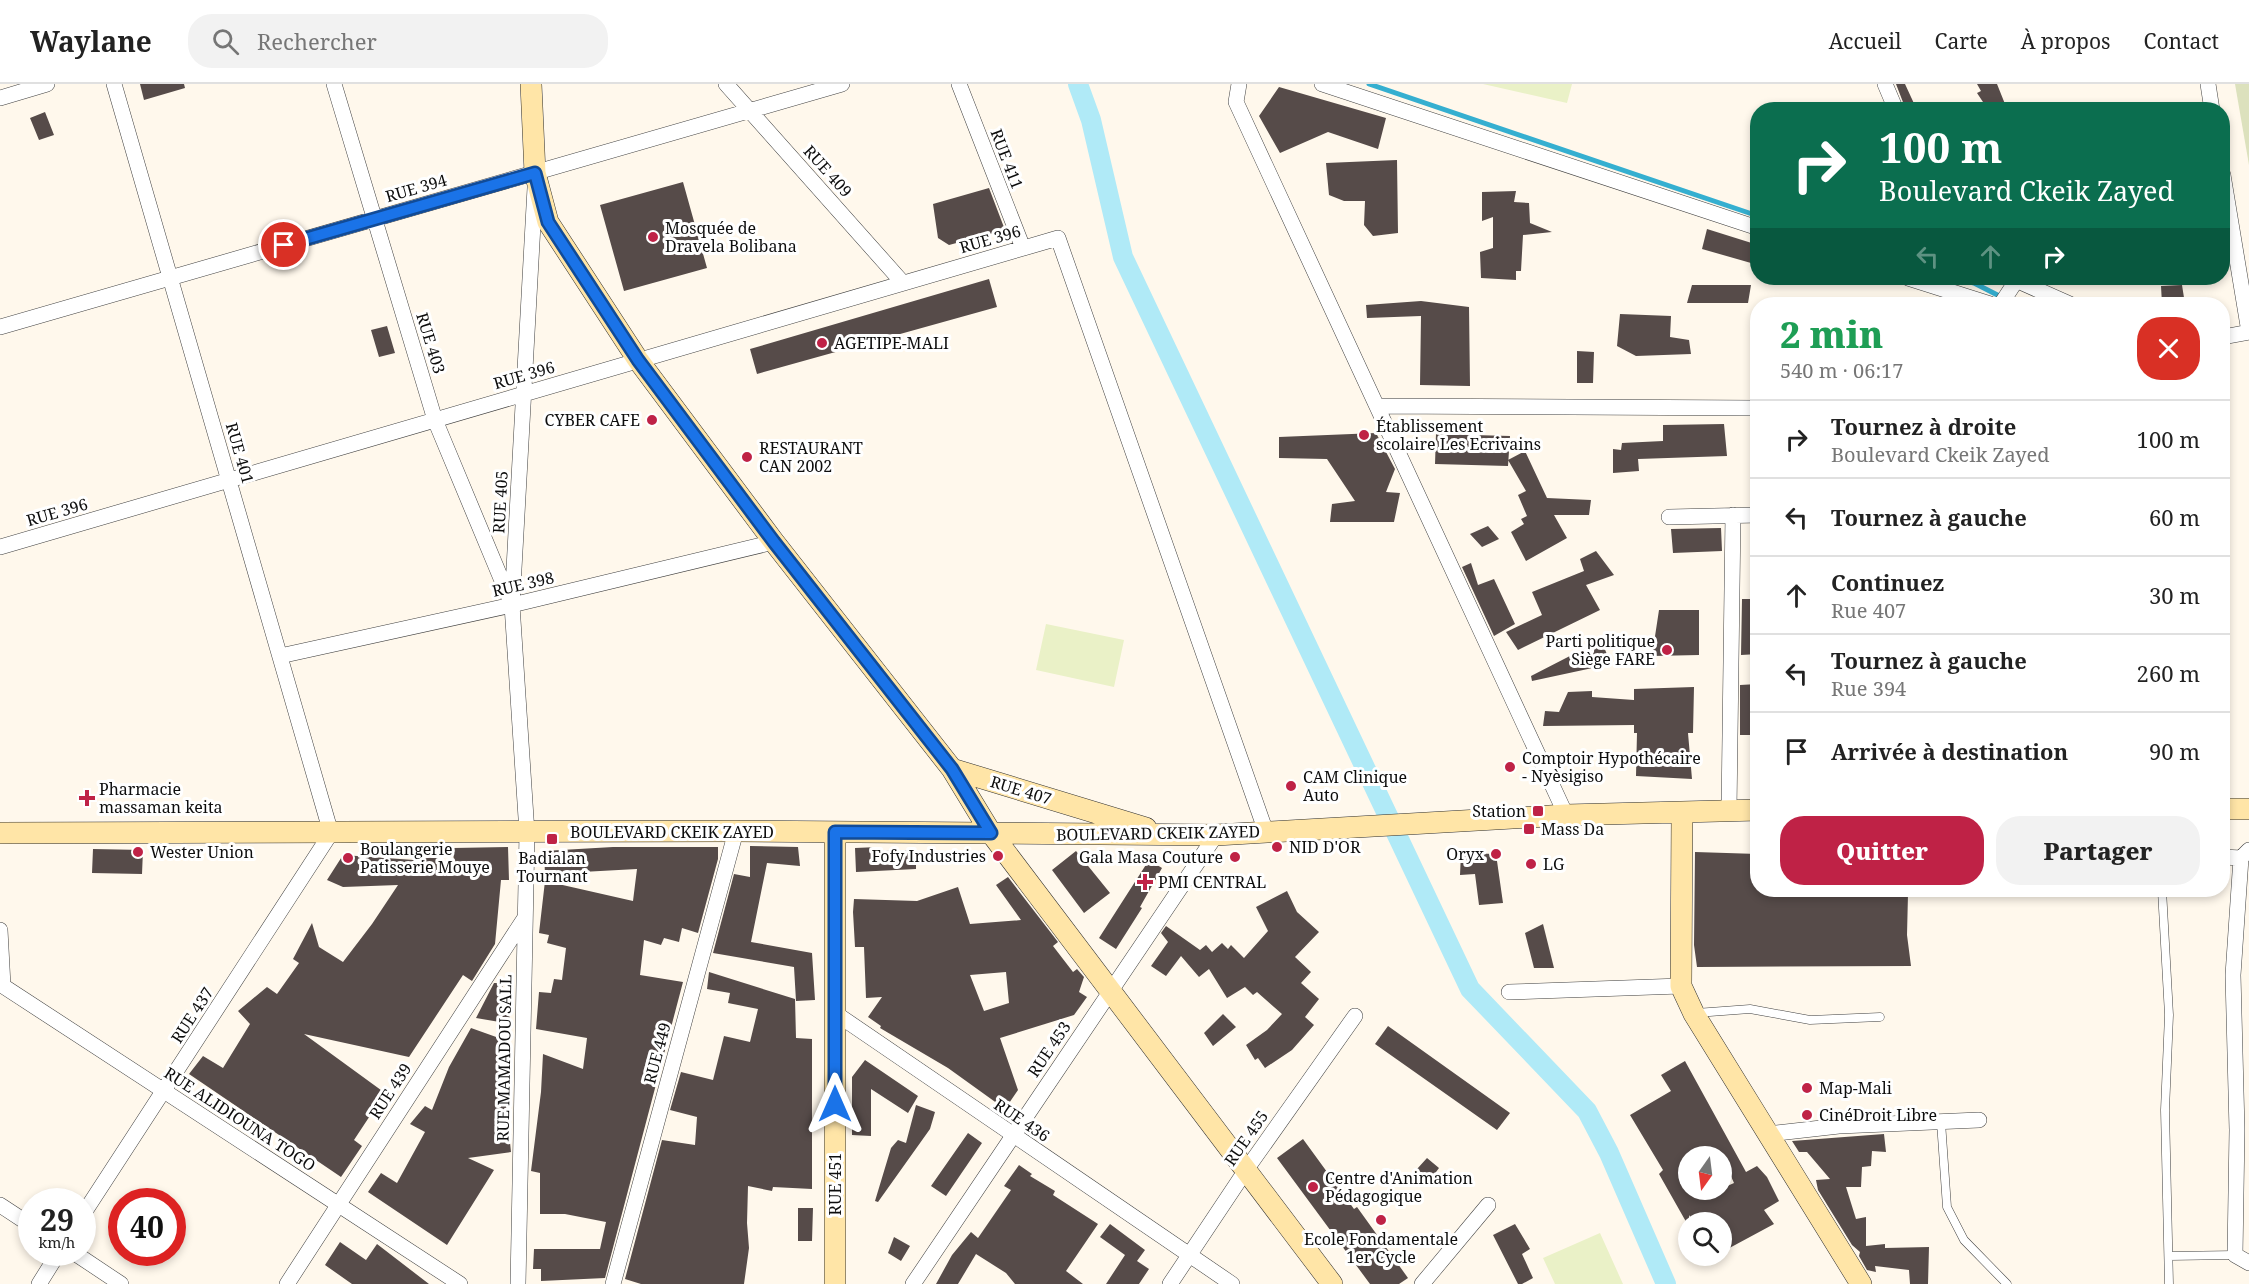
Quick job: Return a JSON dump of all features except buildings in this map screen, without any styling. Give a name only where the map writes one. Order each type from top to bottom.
[{"type":"main road","points":[[531,84],[535,173],[548,222],[638,360],[774,542],[952,769],[991,833],[1332,1284]]},
{"type":"main road","name":"RUE 407","points":[[952,769],[1170,835]]},
{"type":"main road","points":[[2230,809],[2249,809]]},
{"type":"main road","name":"BOULEVARD CKEIK ZAYED","points":[[0,833],[736,831],[1216,835],[1566,815],[1682,814],[1750,810]]},
{"type":"main road","points":[[1682,814],[1681,986],[1694,1014],[1857,1283]]},
{"type":"main road","name":"RUE 451","points":[[835,832],[835,1284]]},
{"type":"street","points":[[0,98],[47,84]]},
{"type":"street","name":"RUE 401","points":[[114,84],[331,833]]},
{"type":"street","name":"RUE 403","points":[[334,84],[435,420],[512,605]]},
{"type":"street","name":"RUE 409","points":[[726,84],[903,283]]},
{"type":"street","name":"RUE 394","points":[[0,327],[842,84]]},
{"type":"street","name":"RUE 411","points":[[959,84],[1023,248]]},
{"type":"street","points":[[1239,84],[1236,102],[1566,815]]},
{"type":"street","points":[[1323,84],[1750,225]]},
{"type":"street","points":[[1885,84],[1893,102]]},
{"type":"street","points":[[2208,84],[2211,102]]},
{"type":"street","name":"RUE 405","points":[[527,832],[512,605],[535,173]]},
{"type":"street","points":[[2230,217],[2249,332],[2230,336]]},
{"type":"street","name":"RUE 396","points":[[0,547],[1058,238],[1266,832]]},
{"type":"street","points":[[1930,285],[1968,297]]},
{"type":"street","points":[[2027,285],[2054,297]]},
{"type":"street","points":[[1377,406],[1750,408]]},
{"type":"street","points":[[1729,810],[1733,515]]},
{"type":"street","points":[[1669,517],[1750,515]]},
{"type":"street","name":"RUE 398","points":[[280,656],[512,605],[774,542]]},
{"type":"street","name":"RUE 449","points":[[613,1284],[736,831]]},
{"type":"street","name":"RUE MAMADOU SALL","points":[[518,1284],[527,832]]},
{"type":"street","name":"RUE 437","points":[[96,1195],[331,833]]},
{"type":"street","name":"RUE 453","points":[[913,1284],[1216,835]]},
{"type":"street","points":[[2230,856],[2245,854],[2233,975],[2237,1130],[2235,1255],[2249,1263]]},
{"type":"street","name":"RUE 439","points":[[286,1284],[524,918]]},
{"type":"street","points":[[0,930],[2,985]]},
{"type":"street","name":"RUE ALIDIOUNA TOGO","points":[[2,985],[460,1284]]},
{"type":"street","points":[[1509,992],[1681,986]]},
{"type":"street","name":"RUE 436","points":[[835,1013],[1232,1284]]},
{"type":"street","name":"RUE 455","points":[[1170,1284],[1246,1170],[1355,1016]]},
{"type":"street","points":[[1768,1134],[1839,1126],[1979,1120]]},
{"type":"street","points":[[0,1205],[18,1217]]},
{"type":"street","points":[[1422,1284],[1488,1205]]},
{"type":"street","points":[[39,1284],[50,1266]]},
{"type":"street","points":[[94,1266],[121,1284]]},
{"type":"lane","points":[[2162,897],[2169,1015],[2165,1110],[2169,1284]]},
{"type":"lane","points":[[1694,1014],[1750,1009],[1810,1020],[1880,1017]]},
{"type":"lane","points":[[1941,1122],[1947,1207],[1964,1240],[2007,1284]]},
{"type":"lane","points":[[2169,1256],[2235,1255]]},
{"type":"green space","points":[[1483,84],[1572,84],[1567,103]]},
{"type":"green space","points":[[2235,84],[2249,84],[2249,165]]},
{"type":"green space","points":[[1046,624],[1124,640],[1114,687],[1036,670]]},
{"type":"green space","points":[[1600,1233],[1623,1284],[1555,1284],[1543,1258]]},
{"type":"waterway","points":[[1078,84],[1091,120],[1123,257],[1470,989],[1587,1111],[1609,1153],[1666,1284]]},
{"type":"waterway","points":[[1369,84],[1750,213]]},
{"type":"waterway","points":[[1978,285],[2001,297]]},
{"type":"place","name":"Mosquée de Dravela Bolibana","points":[[653,237]]},
{"type":"place","name":"AGETIPE-MALI","points":[[822,343]]},
{"type":"place","name":"CYBER CAFE","points":[[652,420]]},
{"type":"place","name":"Établissement scolaire Les Ecrivains","points":[[1364,435]]},
{"type":"place","name":"RESTAURANT CAN 2002","points":[[747,457]]},
{"type":"place","name":"Parti politique Siège FARE","points":[[1667,650]]},
{"type":"place","name":"Comptoir Hypothécaire - Nyèsigiso","points":[[1510,767]]},
{"type":"place","name":"CAM Clinique Auto","points":[[1291,786]]},
{"type":"place","name":"Pharmacie massaman keita","points":[[87,798]]},
{"type":"place","name":"Station","points":[[1538,811]]},
{"type":"place","name":"Mass Da","points":[[1529,829]]},
{"type":"place","name":"Badialan Tournant","points":[[552,839]]},
{"type":"place","name":"NID D'OR","points":[[1277,847]]},
{"type":"place","name":"Wester Union","points":[[138,852]]},
{"type":"place","name":"Oryx","points":[[1496,854]]},
{"type":"place","name":"Fofy Industries","points":[[998,856]]},
{"type":"place","name":"Gala Masa Couture","points":[[1235,857]]},
{"type":"place","name":"Boulangerie Patisserie Mouye","points":[[348,858]]},
{"type":"place","name":"LG","points":[[1531,864]]},
{"type":"place","name":"PMI CENTRAL","points":[[1145,882]]},
{"type":"place","name":"Map-Mali","points":[[1807,1088]]},
{"type":"place","name":"CinéDroit Libre","points":[[1807,1115]]},
{"type":"place","name":"Centre d'Animation Pédagogique","points":[[1313,1187]]},
{"type":"place","name":"Ecole Fondamentale 1er Cycle","points":[[1381,1220]]},
{"type":"route","points":[[284,245],[535,173],[548,222],[638,360],[774,542],[952,769],[991,833],[835,832],[835,1104]]}]
